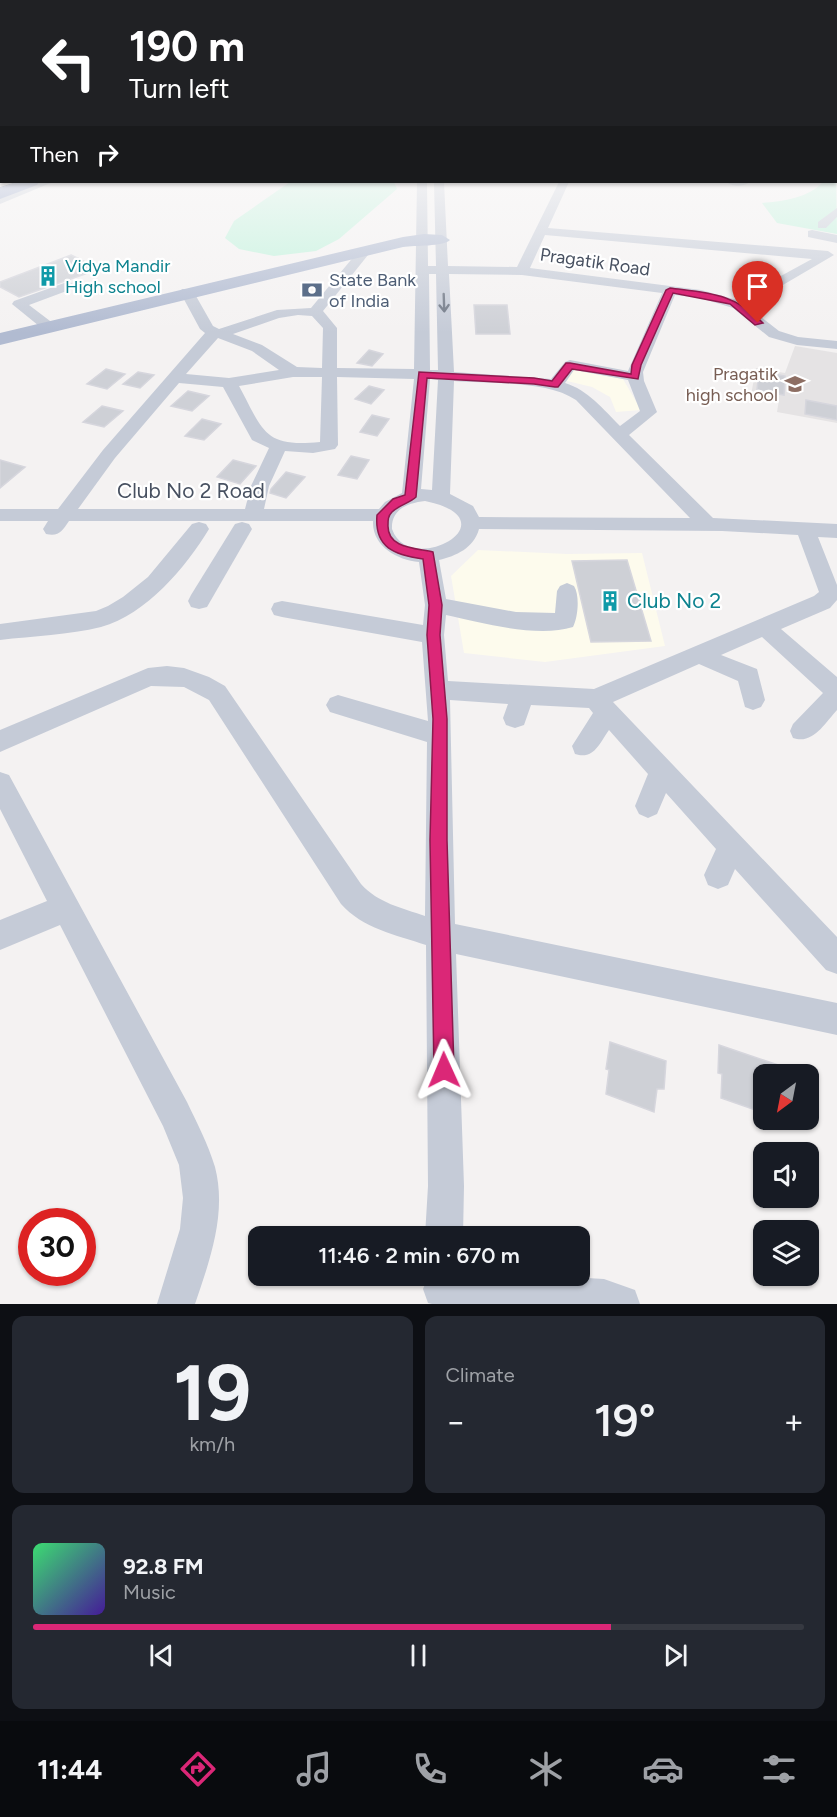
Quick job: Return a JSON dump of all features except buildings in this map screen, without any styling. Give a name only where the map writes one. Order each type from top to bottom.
[{"type":"main road","points":[[0,339],[187,292],[424,238],[442,240]]},
{"type":"street","points":[[411,497],[423,374],[423,211]]},
{"type":"street","points":[[440,211],[446,376],[441,498]]},
{"type":"street","points":[[522,271],[550,211]]},
{"type":"street","points":[[822,225],[837,211]]},
{"type":"street","points":[[541,231],[831,254]]},
{"type":"street","points":[[812,234],[837,239]]},
{"type":"street","points":[[315,312],[364,252]]},
{"type":"street","points":[[738,305],[831,254]]},
{"type":"street","name":"Pragatik Road","points":[[424,270],[522,271],[701,294],[738,305],[774,334],[797,340],[837,345]]},
{"type":"street","points":[[49,327],[19,304],[67,286]]},
{"type":"street","points":[[619,435],[650,412],[635,377],[637,365],[670,290]]},
{"type":"street","points":[[187,292],[204,326],[257,348],[292,372]]},
{"type":"street","points":[[58,522],[109,454],[176,378],[205,341],[217,333],[277,314],[298,311],[315,312],[322,316],[330,328],[329,445],[321,447],[270,444],[258,436],[229,383]]},
{"type":"street","points":[[555,385],[570,365],[635,377]]},
{"type":"street","points":[[176,378],[229,383],[292,372],[423,374],[534,381],[555,385],[572,390],[582,397],[706,524]]},
{"type":"street","points":[[199,601],[247,522],[260,486],[279,446]]},
{"type":"street","points":[[425,495],[441,498],[453,501],[463,509],[471,523],[467,537],[460,546],[448,552],[428,555],[406,552],[386,539],[382,522],[398,502],[411,497],[425,495]]},
{"type":"street","name":"Club No 2 Road","points":[[0,515],[58,522],[199,529],[247,522]]},
{"type":"street","name":"Club No 2 Road","points":[[0,529],[58,522],[382,522]]},
{"type":"street","points":[[471,523],[706,524],[837,531]]},
{"type":"street","points":[[0,632],[99,620],[114,614],[156,584],[199,529]]},
{"type":"street","points":[[438,690],[522,695],[601,706],[699,655],[822,602],[833,595],[805,529]]},
{"type":"street","points":[[428,555],[436,605],[434,635],[439,735],[438,840],[442,936],[446,1186],[444,1226]]},
{"type":"street","points":[[436,605],[485,616],[535,623],[565,621],[567,591]]},
{"type":"street","points":[[282,609],[434,635]]},
{"type":"street","points":[[765,627],[837,692],[802,731]]},
{"type":"street","points":[[699,655],[749,676],[753,700]]},
{"type":"street","points":[[0,741],[148,677],[163,674],[177,675],[205,684],[217,693],[356,899],[381,916],[442,936],[837,1019]]},
{"type":"street","points":[[515,718],[522,695]]},
{"type":"street","points":[[338,705],[439,735]]},
{"type":"street","points":[[584,746],[601,706]]},
{"type":"street","points":[[601,706],[837,959]]},
{"type":"street","points":[[648,806],[662,771]]},
{"type":"street","points":[[0,783],[175,1114],[191,1149],[200,1181],[201,1208],[197,1237],[176,1304]]},
{"type":"street","points":[[718,875],[732,846]]},
{"type":"street","points":[[0,935],[66,908]]},
{"type":"street","points":[[443,1289],[603,1298],[621,1304]]},
{"type":"shaded area","name":"Pragatik high school","points":[[795,346],[837,353],[837,423],[777,412],[779,400],[751,395],[756,368],[785,373]]},
{"type":"shaded area","points":[[573,369],[623,379],[641,410],[616,412],[610,397],[592,387],[567,381]]},
{"type":"shaded area","name":"Club No 2","points":[[478,550],[567,554],[642,553],[665,646],[545,662],[464,653],[451,576]]},
{"type":"green space","points":[[249,211],[372,211],[339,239],[316,251],[274,256],[239,249],[225,238],[234,221]]},
{"type":"green space","points":[[768,211],[837,211],[837,234],[777,223]]},
{"type":"place","name":"Vidya Mandir High school","points":[[48,276]]},
{"type":"place","name":"State Bank of India","points":[[312,290]]},
{"type":"place","name":"Pragatik high school","points":[[795,384]]},
{"type":"place","name":"Club No 2","points":[[610,601]]},
{"type":"route","points":[[444,1070],[438,840],[440,719],[434,635],[436,605],[428,555],[406,552],[394,546],[386,539],[381,529],[382,515],[398,502],[411,497],[423,374],[534,381],[555,385],[570,365],[635,377],[637,365],[670,290],[701,294],[733,302],[758,323]]}]
